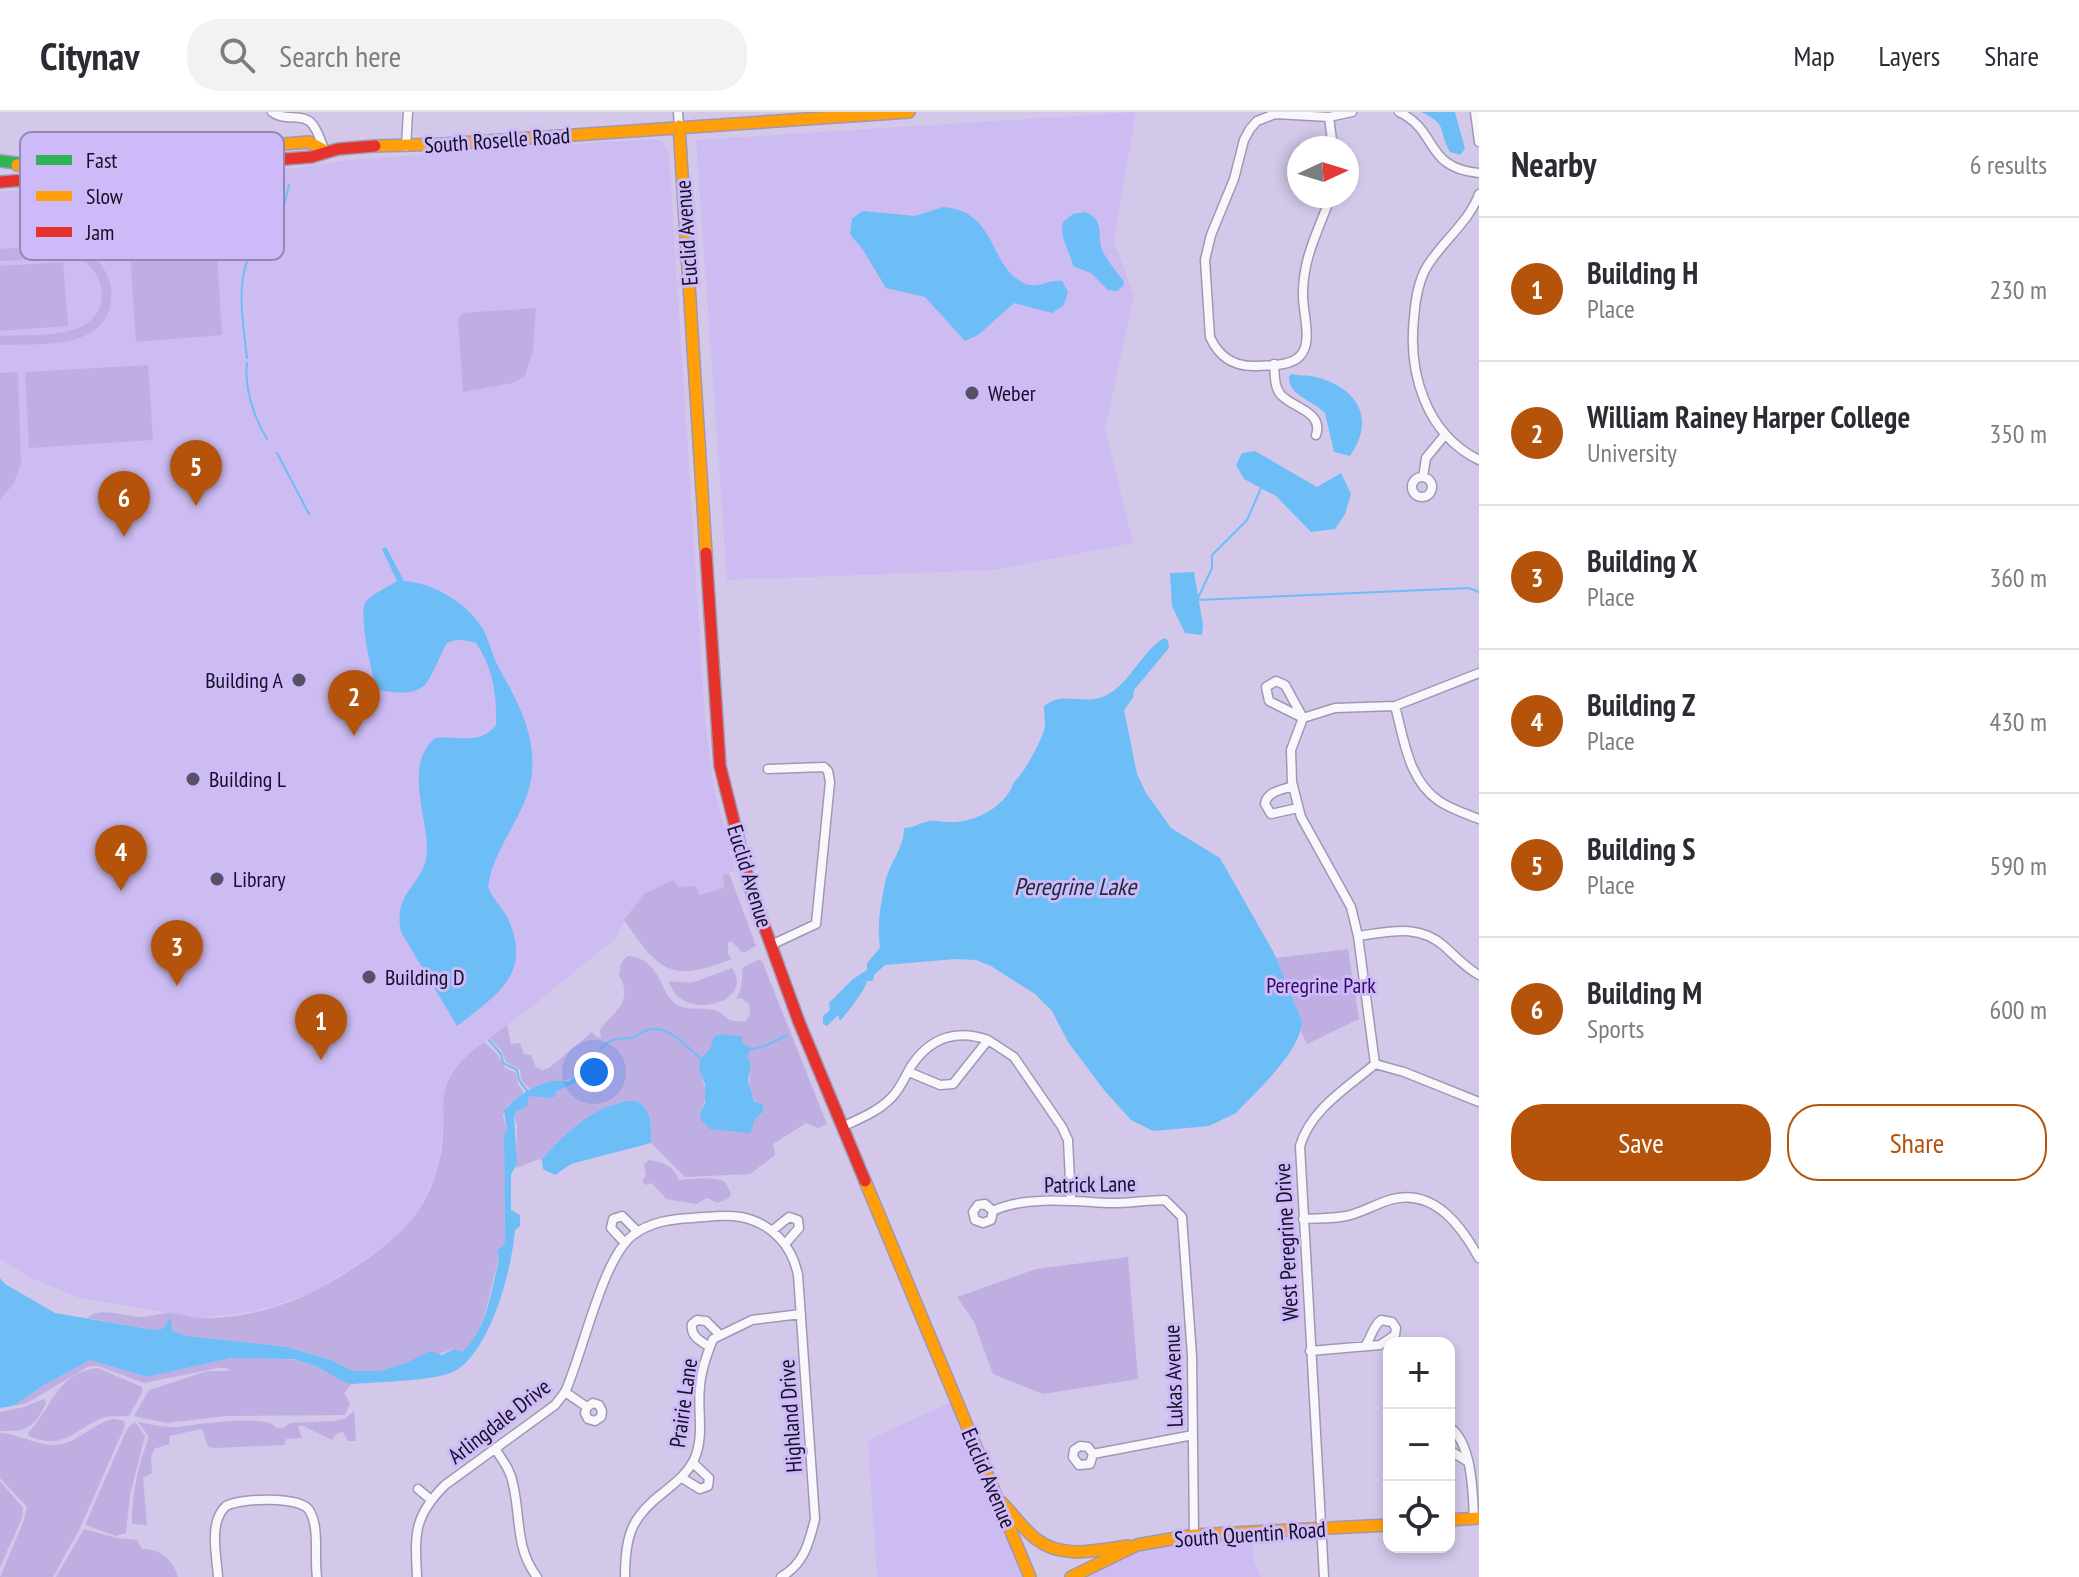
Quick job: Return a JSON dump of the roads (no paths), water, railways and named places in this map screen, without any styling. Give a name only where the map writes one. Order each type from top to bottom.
[{"type":"main road","name":"South Roselle Road","points":[[284,159],[311,157],[324,150],[909,112]]},
{"type":"main road","name":"Euclid Avenue","points":[[679,126],[720,766],[751,890],[803,1033],[1030,1577]]},
{"type":"main road","name":"South Roselle Road","points":[[284,144],[309,142],[324,150]]},
{"type":"main road","name":"South Roselle Road","points":[[0,182],[20,180]]},
{"type":"main road","points":[[997,1499],[1036,1540],[1057,1550],[1068,1552],[1137,1545]]},
{"type":"main road","points":[[1455,1520],[1476,1518]]},
{"type":"main road","name":"South Quentin Road","points":[[1071,1577],[1137,1545],[1194,1535],[1383,1525]]},
{"type":"street","points":[[272,112],[276,116],[305,118],[312,122],[324,150]]},
{"type":"street","points":[[406,147],[408,112]]},
{"type":"street","points":[[678,112],[679,126]]},
{"type":"street","points":[[1326,208],[1304,268],[1302,296],[1306,347],[1291,363],[1240,364],[1229,360],[1215,348],[1208,325],[1205,272],[1207,251],[1234,179],[1244,140],[1257,121],[1275,114],[1329,117],[1352,112]]},
{"type":"street","points":[[1399,112],[1422,127],[1442,161],[1462,171],[1479,173]]},
{"type":"street","points":[[1475,112],[1479,142]]},
{"type":"street","points":[[1329,117],[1331,136]]},
{"type":"street","points":[[1479,194],[1424,271],[1415,302],[1412,341],[1414,373],[1425,402],[1444,436],[1479,460]]},
{"type":"street","points":[[1274,364],[1277,389],[1315,420],[1318,427],[1316,435]]},
{"type":"street","points":[[1423,477],[1426,458],[1444,436]]},
{"type":"street","points":[[1479,673],[1395,706],[1335,708],[1303,718],[1269,701],[1266,687],[1276,681],[1285,685],[1303,718],[1291,750],[1293,786],[1301,817],[1351,907],[1358,936],[1375,1064],[1404,1072],[1479,1102]]},
{"type":"street","points":[[1395,706],[1412,767],[1420,783],[1440,802],[1479,819]]},
{"type":"street","points":[[768,769],[824,767],[830,782],[816,924],[771,945]]},
{"type":"street","points":[[1293,786],[1272,793],[1265,804],[1271,814],[1298,808]]},
{"type":"street","points":[[1358,936],[1405,929],[1420,931],[1440,942],[1479,975]]},
{"type":"street","points":[[844,1126],[879,1108],[893,1096],[927,1048],[947,1037],[968,1033],[988,1040],[1014,1057],[1062,1127],[1068,1140],[1071,1201]]},
{"type":"street","points":[[909,1072],[940,1085],[953,1084],[988,1040]]},
{"type":"street","name":"West Peregrine Drive","points":[[1324,1577],[1299,1161],[1304,1133],[1324,1107],[1375,1064]]},
{"type":"street","points":[[1303,1219],[1347,1216],[1395,1198],[1422,1201],[1445,1211],[1461,1228],[1479,1258]]},
{"type":"street","name":"Patrick Lane","points":[[993,1211],[1002,1207],[1071,1201],[1110,1203],[1165,1200],[1182,1217]]},
{"type":"street","points":[[625,1243],[611,1228],[613,1219],[622,1216],[638,1232]]},
{"type":"street","name":"Arlingdale Drive","points":[[430,1499],[555,1405],[565,1392],[607,1276],[625,1243],[638,1232],[673,1219],[723,1216],[747,1219],[773,1230]]},
{"type":"street","name":"Highland Drive","points":[[781,1577],[800,1561],[809,1544],[815,1519],[796,1267],[785,1244],[773,1230],[789,1217],[798,1220],[799,1228],[785,1244]]},
{"type":"street","name":"Lukas Avenue","points":[[1182,1217],[1192,1356],[1194,1535]]},
{"type":"street","name":"Prairie Lane","points":[[625,1577],[626,1542],[640,1513],[682,1478],[693,1463],[702,1425],[699,1388],[713,1339],[752,1320],[801,1314]]},
{"type":"street","name":"Prairie Lane","points":[[710,1347],[695,1337],[692,1324],[697,1320],[706,1321],[720,1335]]},
{"type":"street","points":[[1310,1351],[1365,1346]]},
{"type":"street","points":[[565,1392],[587,1407]]},
{"type":"street","points":[[1455,1431],[1459,1434],[1468,1461],[1476,1518]]},
{"type":"street","points":[[1093,1454],[1193,1435]]},
{"type":"street","points":[[496,1450],[513,1484],[522,1551],[536,1577]]},
{"type":"street","points":[[1455,1453],[1468,1461]]},
{"type":"street","name":"Prairie Lane","points":[[682,1478],[700,1489],[708,1486],[709,1478],[693,1463]]},
{"type":"street","points":[[417,1577],[417,1522],[430,1499],[418,1489]]},
{"type":"street","points":[[218,1577],[217,1519],[225,1507],[235,1503],[274,1500],[303,1503],[310,1512],[317,1577]]},
{"type":"water","points":[[1421,112],[1455,112],[1465,149],[1460,155],[1450,152],[1436,120]]},
{"type":"water","points":[[943,207],[961,211],[974,219],[984,229],[1014,277],[1031,285],[1062,281],[1068,292],[1064,305],[1052,313],[1014,303],[978,335],[965,341],[925,297],[886,288],[850,234],[852,219],[862,211],[915,216]]},
{"type":"water","points":[[1085,212],[1098,223],[1102,250],[1124,282],[1117,291],[1108,290],[1091,273],[1073,266],[1064,239],[1063,222],[1073,214]]},
{"type":"water","points":[[1289,376],[1327,380],[1350,395],[1358,405],[1362,428],[1350,456],[1334,452],[1325,413],[1293,388]]},
{"type":"water","points":[[1255,451],[1317,487],[1341,473],[1351,494],[1345,514],[1335,529],[1311,532],[1276,496],[1244,479],[1236,465],[1242,453]]},
{"type":"water","points":[[386,547],[404,581],[427,586],[450,597],[477,621],[520,709],[532,750],[527,794],[496,859],[488,887],[508,919],[515,938],[513,969],[497,993],[457,1026],[401,932],[399,918],[405,897],[421,873],[427,852],[419,792],[420,762],[435,738],[476,738],[490,731],[496,725],[495,692],[490,672],[476,643],[462,640],[447,643],[430,677],[419,689],[409,692],[379,690],[367,646],[364,609],[371,597],[397,581],[382,549]]},
{"type":"water","points":[[1194,572],[1202,635],[1185,633],[1172,606],[1170,573]]},
{"type":"water","name":"Peregrine Lake","points":[[1164,638],[1168,640],[1169,648],[1134,690],[1133,698],[1124,710],[1137,774],[1146,793],[1171,828],[1220,858],[1274,953],[1302,1021],[1294,1045],[1276,1070],[1236,1113],[1209,1126],[1153,1131],[1131,1120],[1104,1090],[1068,1042],[1052,1011],[1035,994],[976,960],[885,965],[874,975],[873,981],[867,981],[840,1021],[838,1015],[827,1026],[823,1024],[823,1016],[830,1010],[829,1003],[867,970],[867,963],[880,948],[880,915],[885,883],[902,843],[904,828],[929,821],[967,820],[996,806],[1010,791],[1037,748],[1045,726],[1044,706],[1059,699],[1089,700],[1105,696],[1122,684]]},
{"type":"water","points":[[714,1036],[742,1037],[743,1044],[751,1048],[747,1057],[751,1065],[748,1080],[754,1101],[763,1105],[763,1112],[755,1119],[750,1133],[710,1129],[701,1120],[705,1084],[699,1069],[701,1059],[711,1047]]},
{"type":"water","points":[[602,1047],[593,1057],[589,1076],[555,1092],[552,1098],[528,1096],[528,1105],[514,1116],[517,1163],[511,1175],[511,1210],[520,1215],[520,1226],[515,1230],[504,1286],[489,1327],[468,1361],[455,1371],[421,1379],[352,1384],[316,1366],[293,1359],[231,1358],[147,1377],[90,1360],[13,1406],[0,1408],[0,1278],[55,1313],[155,1330],[164,1328],[169,1319],[172,1331],[188,1336],[287,1347],[331,1360],[353,1371],[380,1371],[430,1351],[442,1355],[454,1349],[462,1352],[483,1321],[499,1260],[497,1251],[505,1244],[504,1135],[507,1129],[504,1111],[533,1088],[551,1082],[568,1082],[587,1067],[590,1057]]},
{"type":"water","points":[[624,1101],[636,1101],[646,1109],[650,1119],[651,1143],[571,1164],[555,1175],[543,1169],[542,1160],[577,1125],[600,1110]]},
{"type":"waterway","points":[[284,206],[289,185]]},
{"type":"waterway","points":[[247,358],[242,285],[248,260]]},
{"type":"waterway","points":[[247,363],[251,402],[267,439]]},
{"type":"waterway","points":[[277,453],[309,514]]},
{"type":"waterway","points":[[1198,598],[1212,568],[1212,555],[1247,520],[1261,488]]},
{"type":"waterway","points":[[1197,600],[1469,588],[1479,592]]},
{"type":"waterway","points":[[601,1048],[608,1042],[656,1029],[678,1038],[702,1059]]},
{"type":"waterway","points":[[748,1050],[787,1035]]},
{"type":"waterway","points":[[489,1040],[501,1054],[503,1063],[517,1070],[519,1080],[528,1092]]},
{"type":"place","name":"Weber","points":[[972,393]]},
{"type":"place","name":"Building S","points":[[196,506]]},
{"type":"place","name":"Building M","points":[[124,537]]},
{"type":"place","name":"Building A","points":[[299,680]]},
{"type":"place","name":"William Rainey Harper College","points":[[354,736]]},
{"type":"place","name":"Building L","points":[[193,779]]},
{"type":"place","name":"Library","points":[[217,879]]},
{"type":"place","name":"Building Z","points":[[121,891]]},
{"type":"place","name":"Building D","points":[[369,977]]},
{"type":"place","name":"Building X","points":[[177,986]]},
{"type":"place","name":"Building H","points":[[321,1060]]},
{"type":"park label","name":"Peregrine Park","points":[[1321,985]]}]
